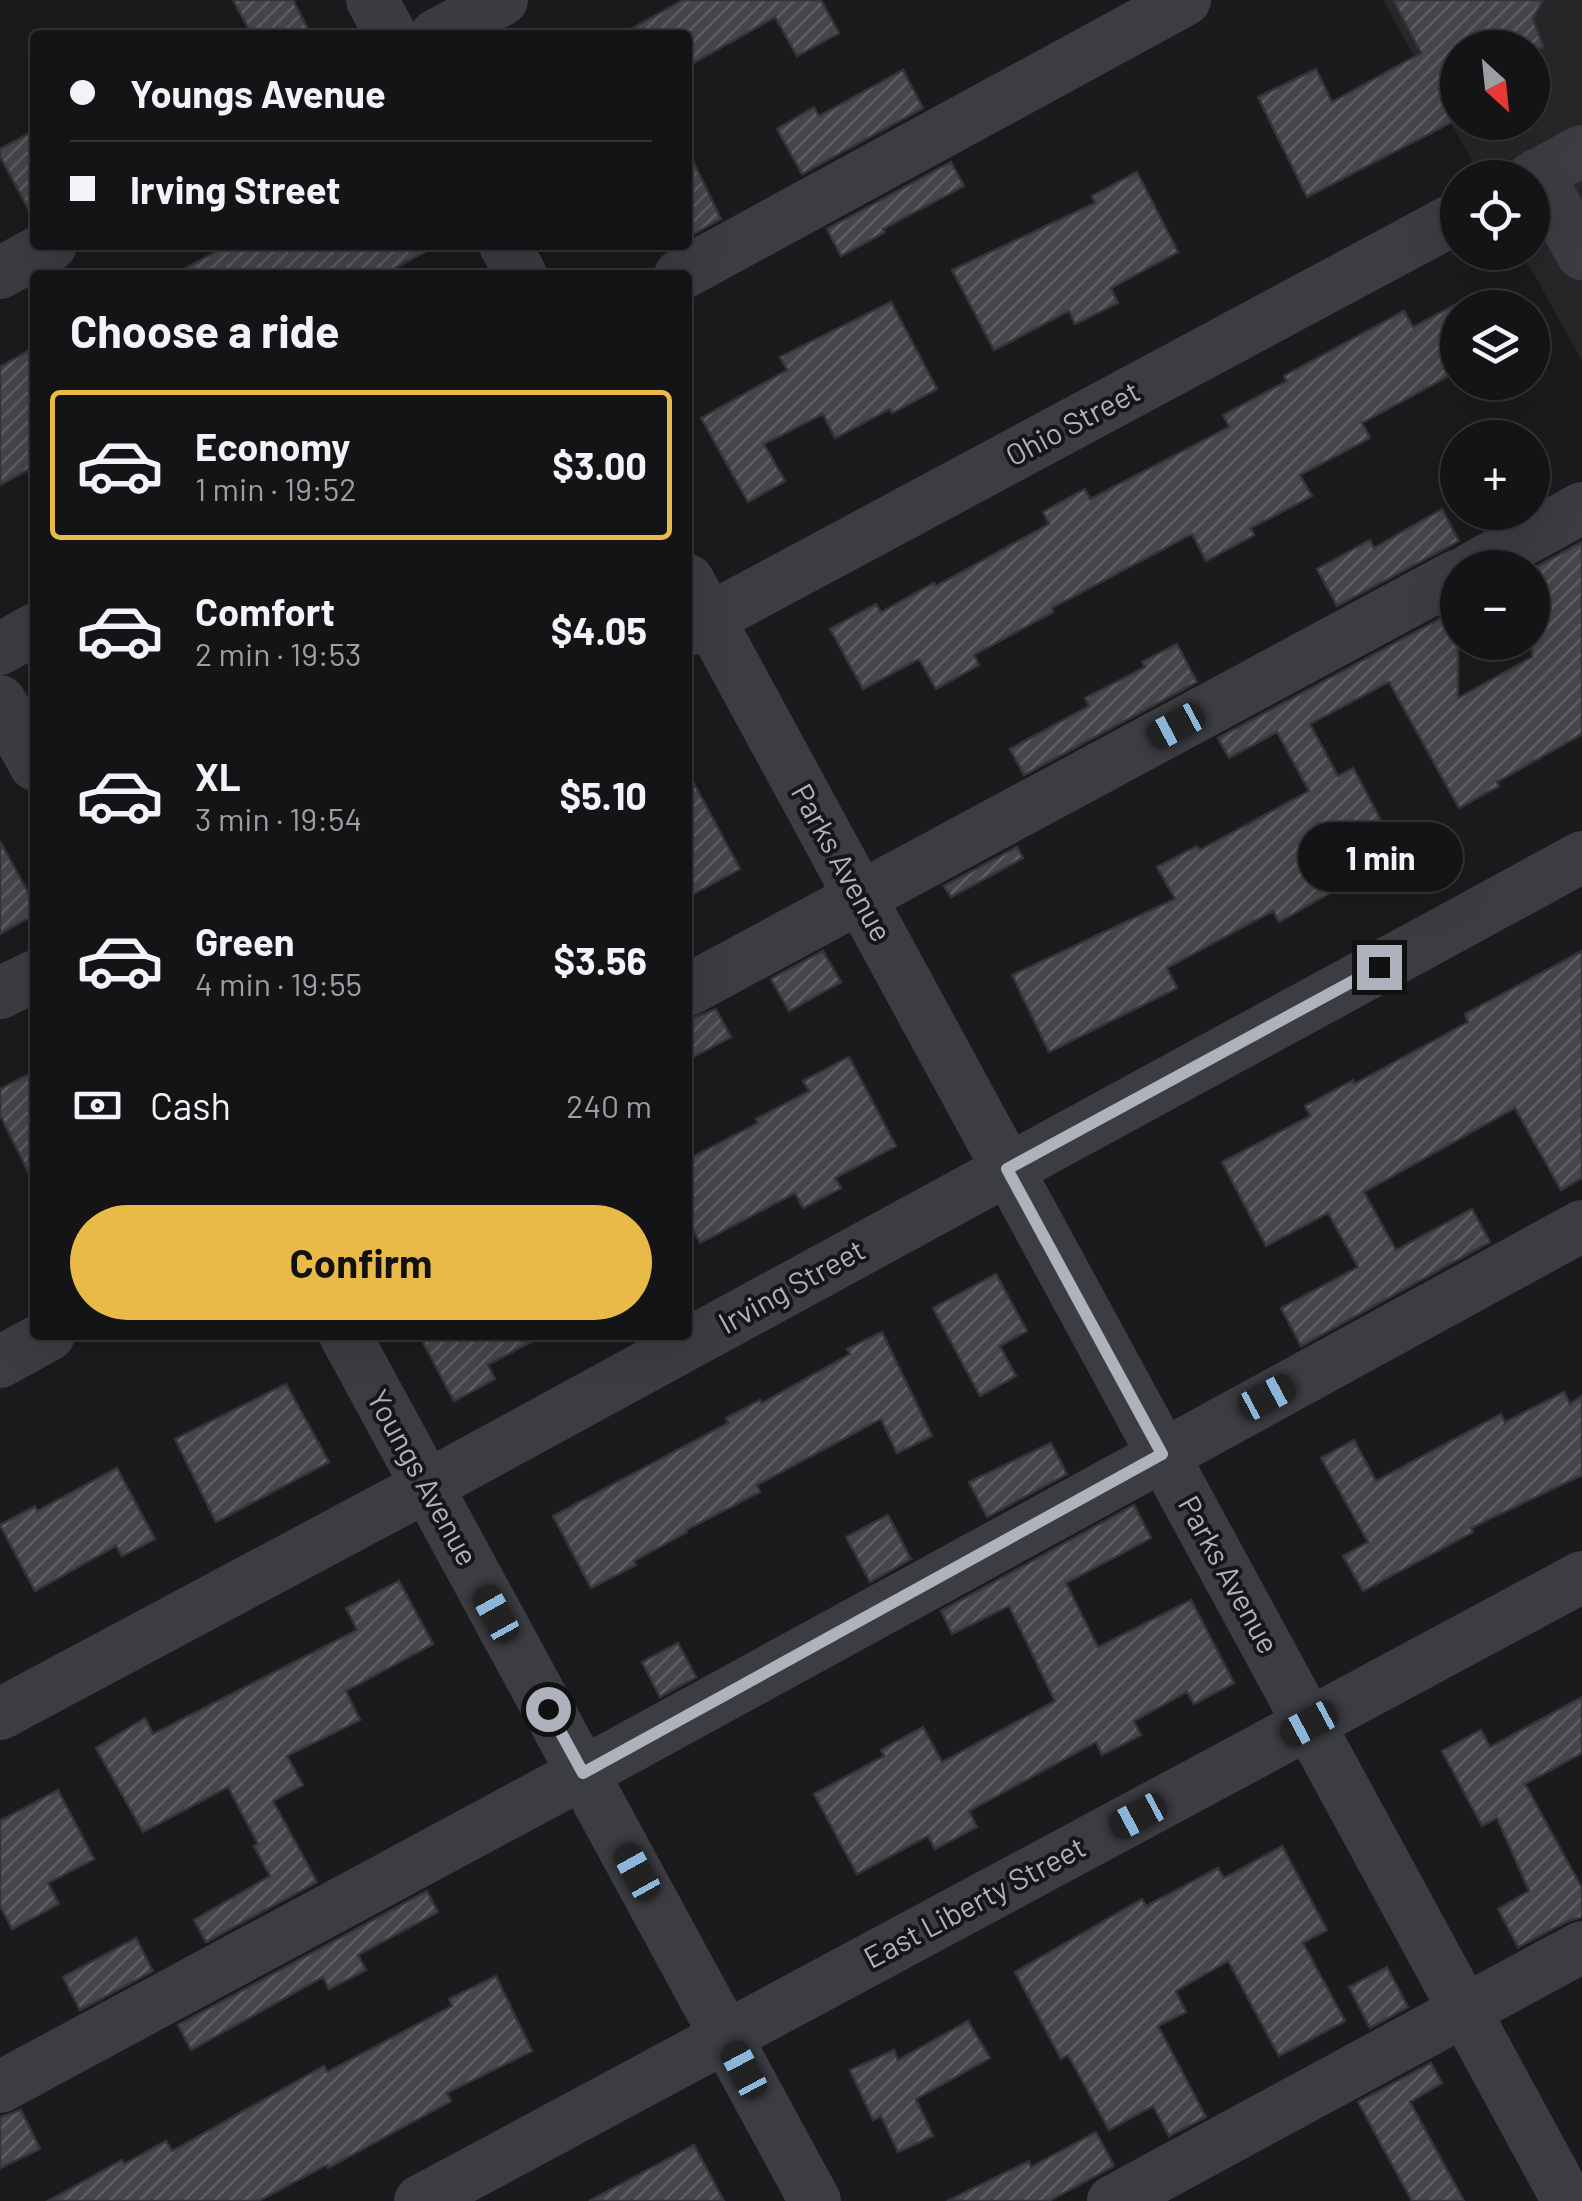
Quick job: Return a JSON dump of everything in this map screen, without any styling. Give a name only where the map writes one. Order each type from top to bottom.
[{"type":"street","points":[[372,0],[388,30]]},
{"type":"street","points":[[445,30],[502,0]]},
{"type":"street","points":[[689,270],[1185,0]]},
{"type":"street","points":[[1551,167],[1582,254]]},
{"type":"street","name":"Ohio Street","points":[[694,610],[1440,226]]},
{"type":"street","points":[[0,273],[42,250]]},
{"type":"street","points":[[1505,550],[1582,508]]},
{"type":"street","points":[[692,988],[1440,585]]},
{"type":"street","name":"Parks Avenue","points":[[694,610],[860,897],[1568,2201]]},
{"type":"street","points":[[0,649],[30,632]]},
{"type":"street","points":[[0,701],[30,757]]},
{"type":"street","name":"Irving Street","points":[[0,1714],[427,1486],[1582,856]]},
{"type":"street","points":[[0,993],[30,978]]},
{"type":"street","points":[[0,2087],[1582,1226]]},
{"type":"street","points":[[0,1362],[41,1340]]},
{"type":"street","name":"Youngs Avenue","points":[[348,1340],[816,2201]]},
{"type":"street","name":"East Liberty Street","points":[[420,2201],[1582,1578]]},
{"type":"street","points":[[1113,2201],[1582,1947]]},
{"type":"shaded area","points":[[1383,0],[1582,0],[1582,361],[1550,303],[1550,290],[1543,290],[1531,270],[1550,270],[1550,160],[1472,160],[1461,140],[1550,140],[1550,30],[1440,30],[1440,103]]},
{"type":"building","points":[[233,0],[293,0],[308,30],[249,30]]},
{"type":"building","points":[[683,0],[821,0],[839,33],[797,56],[775,17],[692,64],[692,30],[629,30]]},
{"type":"building","points":[[1393,0],[1543,0],[1533,19],[1537,30],[1440,30],[1440,128],[1307,197],[1258,97],[1316,69],[1332,102],[1421,53]]},
{"type":"building","points":[[903,70],[923,108],[802,174],[777,129],[814,107],[819,116]]},
{"type":"building","points":[[30,133],[30,212],[0,156],[0,149]]},
{"type":"building","points":[[692,158],[721,219],[692,235]]},
{"type":"building","points":[[951,162],[964,186],[841,256],[827,229]]},
{"type":"building","points":[[1137,172],[1178,252],[1111,288],[1118,303],[1075,324],[1069,311],[994,350],[952,270],[1095,203],[1092,196]]},
{"type":"building","points":[[219,250],[429,250],[391,270],[182,270]]},
{"type":"building","points":[[891,302],[937,389],[835,438],[823,414],[764,444],[785,481],[748,502],[701,418],[787,370],[780,357]]},
{"type":"building","points":[[1404,311],[1413,327],[1440,313],[1440,381],[1362,423],[1370,438],[1300,475],[1312,496],[1251,528],[1254,535],[1206,561],[1192,534],[1052,608],[1053,612],[974,655],[979,665],[936,689],[919,659],[863,689],[830,629],[876,604],[881,612],[934,583],[936,586],[1049,524],[1043,512],[1085,489],[1090,499],[1229,427],[1223,415],[1287,381],[1284,376]]},
{"type":"building","points":[[30,350],[30,469],[0,485],[0,367]]},
{"type":"building","points":[[1440,510],[1440,530],[1453,530],[1459,541],[1337,606],[1317,569],[1370,540],[1374,548]]},
{"type":"building","points":[[1582,542],[1582,734],[1459,808],[1389,682],[1310,724],[1338,776],[1353,768],[1399,854],[1279,922],[1273,911],[1167,968],[1177,988],[1049,1052],[1012,975],[1175,899],[1157,867],[1197,846],[1200,850],[1309,791],[1277,732],[1229,758],[1218,738],[1440,619],[1440,660],[1458,660],[1458,698],[1527,660],[1550,660],[1550,559]]},
{"type":"building","points":[[1177,644],[1197,682],[1024,775],[1010,749],[1089,706],[1085,698],[1145,667],[1142,662]]},
{"type":"building","points":[[692,779],[740,869],[692,895]]},
{"type":"building","points":[[0,841],[30,896],[30,917],[0,934]]},
{"type":"building","points":[[1017,847],[1023,858],[951,897],[944,886]]},
{"type":"building","points":[[823,951],[841,982],[789,1011],[771,979]]},
{"type":"building","points":[[1582,951],[1582,1178],[1561,1190],[1515,1108],[1364,1192],[1396,1250],[1472,1209],[1490,1242],[1301,1346],[1281,1308],[1358,1267],[1328,1213],[1266,1246],[1222,1162],[1310,1116],[1305,1106],[1468,1022],[1465,1014]]},
{"type":"building","points":[[716,1009],[731,1037],[692,1058],[692,1018]]},
{"type":"building","points":[[849,1057],[896,1146],[835,1178],[841,1188],[803,1208],[795,1193],[700,1243],[692,1228],[692,1157],[809,1091],[803,1081]]},
{"type":"building","points":[[30,1074],[30,1176],[0,1115],[0,1089]]},
{"type":"building","points":[[996,1274],[1027,1331],[1000,1346],[1016,1376],[980,1396],[933,1308]]},
{"type":"building","points":[[882,1332],[932,1436],[897,1453],[881,1419],[757,1485],[760,1492],[686,1530],[634,1561],[636,1565],[591,1588],[553,1516],[728,1423],[726,1418],[760,1400],[762,1403],[850,1354],[847,1349]]},
{"type":"building","points":[[422,1340],[535,1340],[488,1365],[495,1379],[454,1401]]},
{"type":"building","points":[[286,1384],[329,1462],[216,1522],[175,1439]]},
{"type":"building","points":[[1564,1392],[1570,1404],[1582,1396],[1582,1475],[1471,1528],[1473,1532],[1363,1591],[1343,1556],[1368,1542],[1321,1458],[1354,1440],[1376,1481],[1501,1414],[1505,1422]]},
{"type":"building","points":[[1051,1443],[1067,1474],[987,1517],[969,1482]]},
{"type":"building","points":[[117,1468],[155,1539],[122,1556],[116,1546],[35,1591],[0,1525],[35,1506],[37,1511]]},
{"type":"building","points":[[1134,1505],[1151,1538],[1066,1583],[1098,1647],[1191,1600],[1234,1683],[1194,1704],[1187,1692],[1134,1721],[1141,1735],[1102,1755],[1096,1742],[969,1811],[977,1827],[935,1849],[928,1836],[857,1874],[814,1794],[884,1756],[881,1750],[923,1727],[942,1762],[1055,1701],[1009,1606],[952,1634],[941,1611]]},
{"type":"building","points":[[888,1515],[911,1559],[870,1582],[846,1537]]},
{"type":"building","points":[[399,1581],[433,1644],[346,1691],[360,1720],[287,1756],[303,1785],[273,1801],[317,1882],[206,1942],[194,1920],[270,1876],[228,1787],[143,1832],[96,1748],[145,1718],[153,1734],[357,1630],[346,1608]]},
{"type":"building","points":[[678,1643],[696,1677],[660,1697],[642,1662]]},
{"type":"building","points":[[1582,1697],[1582,1753],[1525,1784],[1582,1888],[1582,1917],[1518,1947],[1498,1909],[1529,1891],[1497,1818],[1482,1826],[1442,1751],[1481,1730],[1490,1747]]},
{"type":"building","points":[[58,1790],[94,1859],[48,1883],[59,1904],[12,1929],[0,1906],[0,1821]]},
{"type":"building","points":[[1282,1846],[1327,1930],[1303,1943],[1345,2021],[1279,2056],[1228,1961],[1176,1991],[1186,2012],[1158,2026],[1206,2117],[1169,2136],[1153,2106],[1109,2130],[1068,2055],[1061,2059],[1015,1972],[1142,1899],[1146,1906],[1218,1868],[1224,1878]]},
{"type":"building","points":[[427,1891],[438,1912],[358,1955],[366,1970],[329,1989],[323,1977],[191,2050],[178,2025]]},
{"type":"building","points":[[136,1938],[153,1971],[80,2010],[63,1977]]},
{"type":"building","points":[[1387,1967],[1408,2007],[1370,2028],[1349,1987]]},
{"type":"building","points":[[496,1976],[532,2051],[447,2093],[451,2101],[328,2168],[327,2165],[258,2201],[48,2201],[122,2160],[124,2164],[166,2141],[172,2151],[324,2066],[327,2072],[452,2006],[449,1999]]},
{"type":"building","points":[[968,2021],[990,2058],[916,2099],[933,2136],[898,2152],[881,2116],[873,2120],[850,2070],[894,2050],[898,2060]]},
{"type":"building","points":[[1431,2063],[1442,2083],[1410,2102],[1464,2201],[1412,2201],[1358,2102]]},
{"type":"building","points":[[21,2110],[40,2149],[0,2168],[0,2117]]},
{"type":"building","points":[[1096,2132],[1114,2166],[1049,2201],[947,2201],[1029,2161],[1031,2167]]},
{"type":"building","points":[[694,2145],[724,2201],[589,2201]]},
{"type":"route","points":[[548,1709],[583,1773],[1162,1454],[1007,1169],[1379,967]]}]
